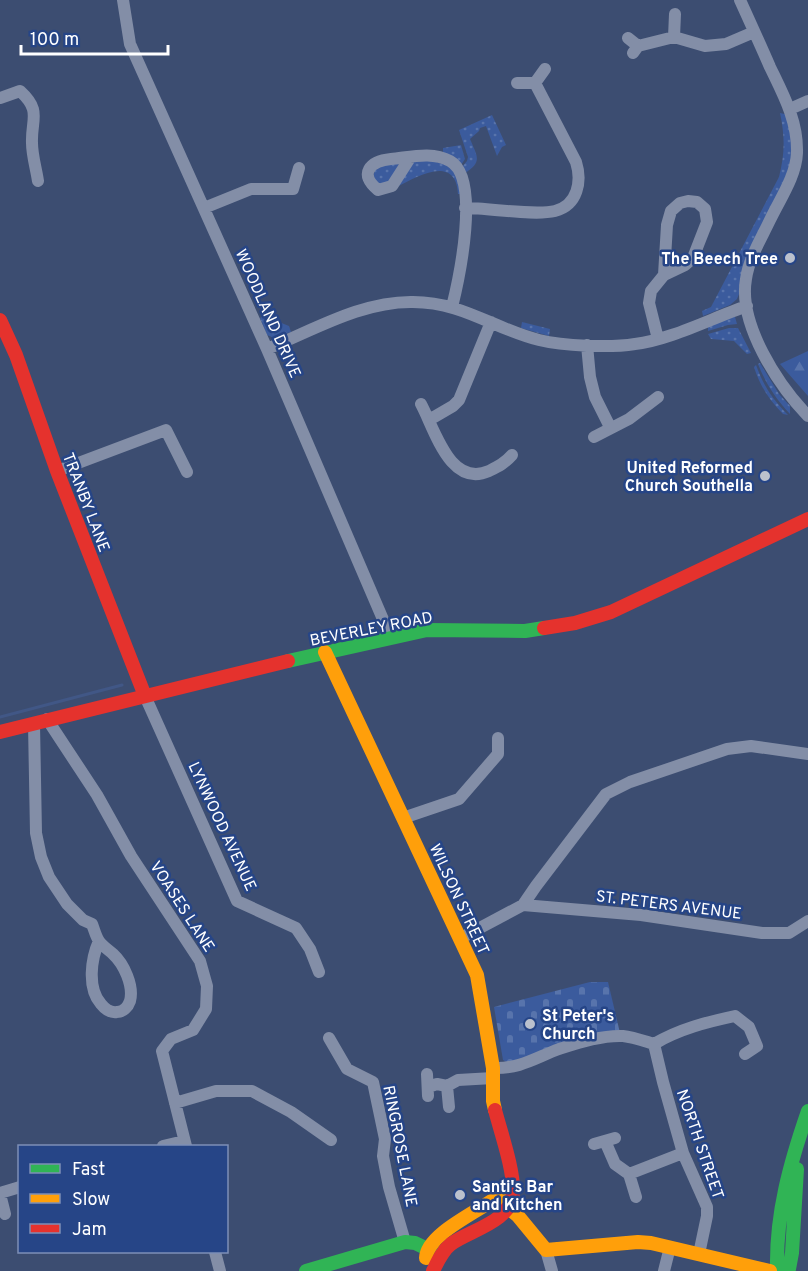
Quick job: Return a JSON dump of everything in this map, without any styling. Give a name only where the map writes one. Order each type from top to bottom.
[{"type":"main road","name":"TRANBY LANE","points":[[0,320],[16,355],[57,471],[145,696]]},
{"type":"main road","name":"BEVERLEY ROAD","points":[[0,732],[325,652],[427,630],[525,631],[575,623],[611,612],[808,519]]},
{"type":"main road","name":"WILSON STREET","points":[[325,652],[477,975],[493,1073],[493,1101],[511,1176],[504,1192],[503,1204],[494,1220],[451,1244],[440,1255],[433,1271]]},
{"type":"main road","points":[[503,1204],[518,1216],[546,1250],[639,1242],[670,1247],[742,1265],[780,1270],[792,1253],[798,1139],[808,1112]]},
{"type":"main road","name":"WILSON STREET","points":[[427,1248],[443,1233],[503,1204]]},
{"type":"main road","points":[[306,1271],[405,1242],[427,1248],[440,1255]]},
{"type":"main road","points":[[426,1271],[427,1248]]},
{"type":"street","name":"WOODLAND DRIVE","points":[[123,0],[130,44],[267,349],[391,638]]},
{"type":"street","points":[[740,0],[790,109],[796,132],[796,159],[793,172],[750,263],[745,285],[747,306],[754,331],[774,372],[789,396],[808,416]]},
{"type":"street","points":[[674,37],[675,14]]},
{"type":"street","points":[[633,46],[674,37],[705,46],[726,44],[754,32]]},
{"type":"street","points":[[535,83],[545,69]]},
{"type":"street","points":[[517,83],[535,83]]},
{"type":"street","points":[[465,208],[544,213],[559,210],[575,196],[580,173],[535,83]]},
{"type":"street","points":[[0,98],[20,91],[31,100],[35,120],[32,142],[38,181]]},
{"type":"street","points":[[790,109],[808,101]]},
{"type":"street","points":[[410,158],[431,155],[452,162],[463,177],[465,208],[461,268],[452,307]]},
{"type":"street","points":[[204,208],[251,189],[293,189],[299,168]]},
{"type":"street","points":[[658,339],[649,303],[651,291],[664,275],[685,265],[693,258],[707,222],[705,209],[697,202],[680,203],[671,211],[667,225],[664,275]]},
{"type":"street","points":[[267,349],[366,307],[412,302],[452,307],[539,340],[587,345],[634,345],[658,339],[747,306]]},
{"type":"street","points":[[429,420],[459,400],[491,322]]},
{"type":"street","points":[[587,345],[590,377],[595,397],[610,428]]},
{"type":"street","points":[[594,437],[629,419],[658,397]]},
{"type":"street","points":[[421,404],[439,444],[456,467],[468,474],[481,474],[510,463]]},
{"type":"street","points":[[57,471],[166,430],[187,472]]},
{"type":"street","name":"LYNWOOD AVENUE","points":[[145,696],[237,901],[296,928],[310,949],[319,973]]},
{"type":"street","points":[[41,721],[36,833],[41,857],[50,877],[67,904],[83,920],[92,924],[99,941],[122,965],[131,992],[129,1004],[124,1010],[115,1013],[107,1010],[98,1001],[94,991],[93,962],[99,941]]},
{"type":"street","name":"VOASES LANE","points":[[41,721],[97,795],[130,856],[200,961],[207,986],[206,1009],[193,1030],[171,1039],[162,1051],[185,1144]]},
{"type":"street","points":[[403,818],[459,799],[498,754],[499,736]]},
{"type":"street","points":[[461,938],[523,905],[606,794],[630,782],[727,748],[751,746],[808,754]]},
{"type":"street","name":"ST. PETERS AVENUE","points":[[523,905],[641,915],[762,933],[789,933],[808,921]]},
{"type":"street","points":[[428,1086],[437,1084],[447,1086],[458,1080],[493,1073],[547,1056],[556,1050],[610,1037],[623,1036],[654,1044],[665,1037],[701,1024],[735,1016],[749,1027],[757,1046],[745,1054]]},
{"type":"street","name":"RINGROSE LANE","points":[[329,1038],[347,1068],[373,1082],[385,1139],[383,1156],[389,1187],[405,1242]]},
{"type":"street","name":"NORTH STREET","points":[[654,1044],[683,1152],[707,1207],[699,1254]]},
{"type":"street","points":[[447,1086],[448,1107]]},
{"type":"street","points":[[175,1103],[216,1091],[252,1091],[291,1112],[323,1139]]},
{"type":"street","points":[[605,1141],[615,1164],[629,1174],[636,1197]]},
{"type":"street","points":[[629,1174],[683,1152]]},
{"type":"street","points":[[5,1214],[0,1193],[18,1188]]},
{"type":"street","points":[[664,1271],[670,1247]]},
{"type":"street","points":[[546,1250],[552,1271]]},
{"type":"street","points":[[216,1253],[220,1271]]},
{"type":"green space","points":[[780,113],[789,115],[793,161],[737,299],[730,305],[703,316],[702,311],[711,307],[779,177],[784,145]]},
{"type":"green space","points":[[492,115],[506,145],[502,147],[497,156],[486,126],[480,128],[470,139],[476,154],[476,162],[465,173],[462,167],[468,157],[459,130]]},
{"type":"green space","points":[[461,145],[465,159],[461,165],[443,152],[443,148]]},
{"type":"green space","points":[[426,159],[452,169],[458,177],[462,194],[458,194],[456,182],[450,174],[443,171],[425,174],[397,187],[414,161]]},
{"type":"green space","points":[[393,162],[399,164],[391,182],[383,186],[372,180],[376,167]]},
{"type":"green space","points":[[264,316],[289,326],[291,332],[274,338],[267,335],[260,318]]},
{"type":"green space","points":[[735,317],[737,324],[708,331],[708,327]]},
{"type":"green space","points":[[522,322],[550,329],[549,336],[521,328]]},
{"type":"green space","points":[[738,328],[751,353],[747,354],[734,341],[711,339],[708,334]]},
{"type":"green space","points":[[808,351],[808,396],[780,364]]},
{"type":"green space","points":[[760,363],[779,394],[790,406],[790,414],[775,396],[758,364]]},
{"type":"green space","points":[[756,365],[769,392],[788,415],[783,414],[773,403],[756,374],[754,367]]},
{"type":"green space","points":[[590,982],[608,982],[620,1033],[508,1063],[503,1060],[494,1007]]},
{"type":"waterway","points":[[0,717],[122,685]]},
{"type":"traffic: fast","points":[[288,661],[427,630],[525,631],[544,628]]},
{"type":"traffic: fast","points":[[777,1268],[777,1248],[785,1188],[808,1111]]},
{"type":"traffic: fast","points":[[789,1269],[797,1169]]},
{"type":"traffic: fast","points":[[306,1271],[405,1242],[415,1243],[440,1255]]},
{"type":"traffic: slow","points":[[325,652],[477,975],[493,1068],[495,1110]]},
{"type":"traffic: slow","points":[[426,1258],[429,1248],[446,1230],[504,1192]]},
{"type":"traffic: slow","points":[[498,1199],[518,1216],[546,1250],[638,1242],[651,1243],[770,1271]]},
{"type":"traffic: jam","points":[[0,320],[16,355],[57,471],[145,696]]},
{"type":"traffic: jam","points":[[544,628],[575,623],[611,612],[808,519]]},
{"type":"traffic: jam","points":[[0,732],[288,661]]},
{"type":"traffic: jam","points":[[433,1271],[440,1256],[451,1244],[498,1218],[511,1202],[513,1183],[507,1151],[495,1110]]},
{"type":"place","name":"The Beech Tree","points":[[790,258]]},
{"type":"place","name":"United Reformed Church Southella","points":[[765,476]]},
{"type":"place","name":"St Peter's Church","points":[[530,1024]]},
{"type":"place","name":"Santi's Bar and Kitchen","points":[[460,1195]]}]
